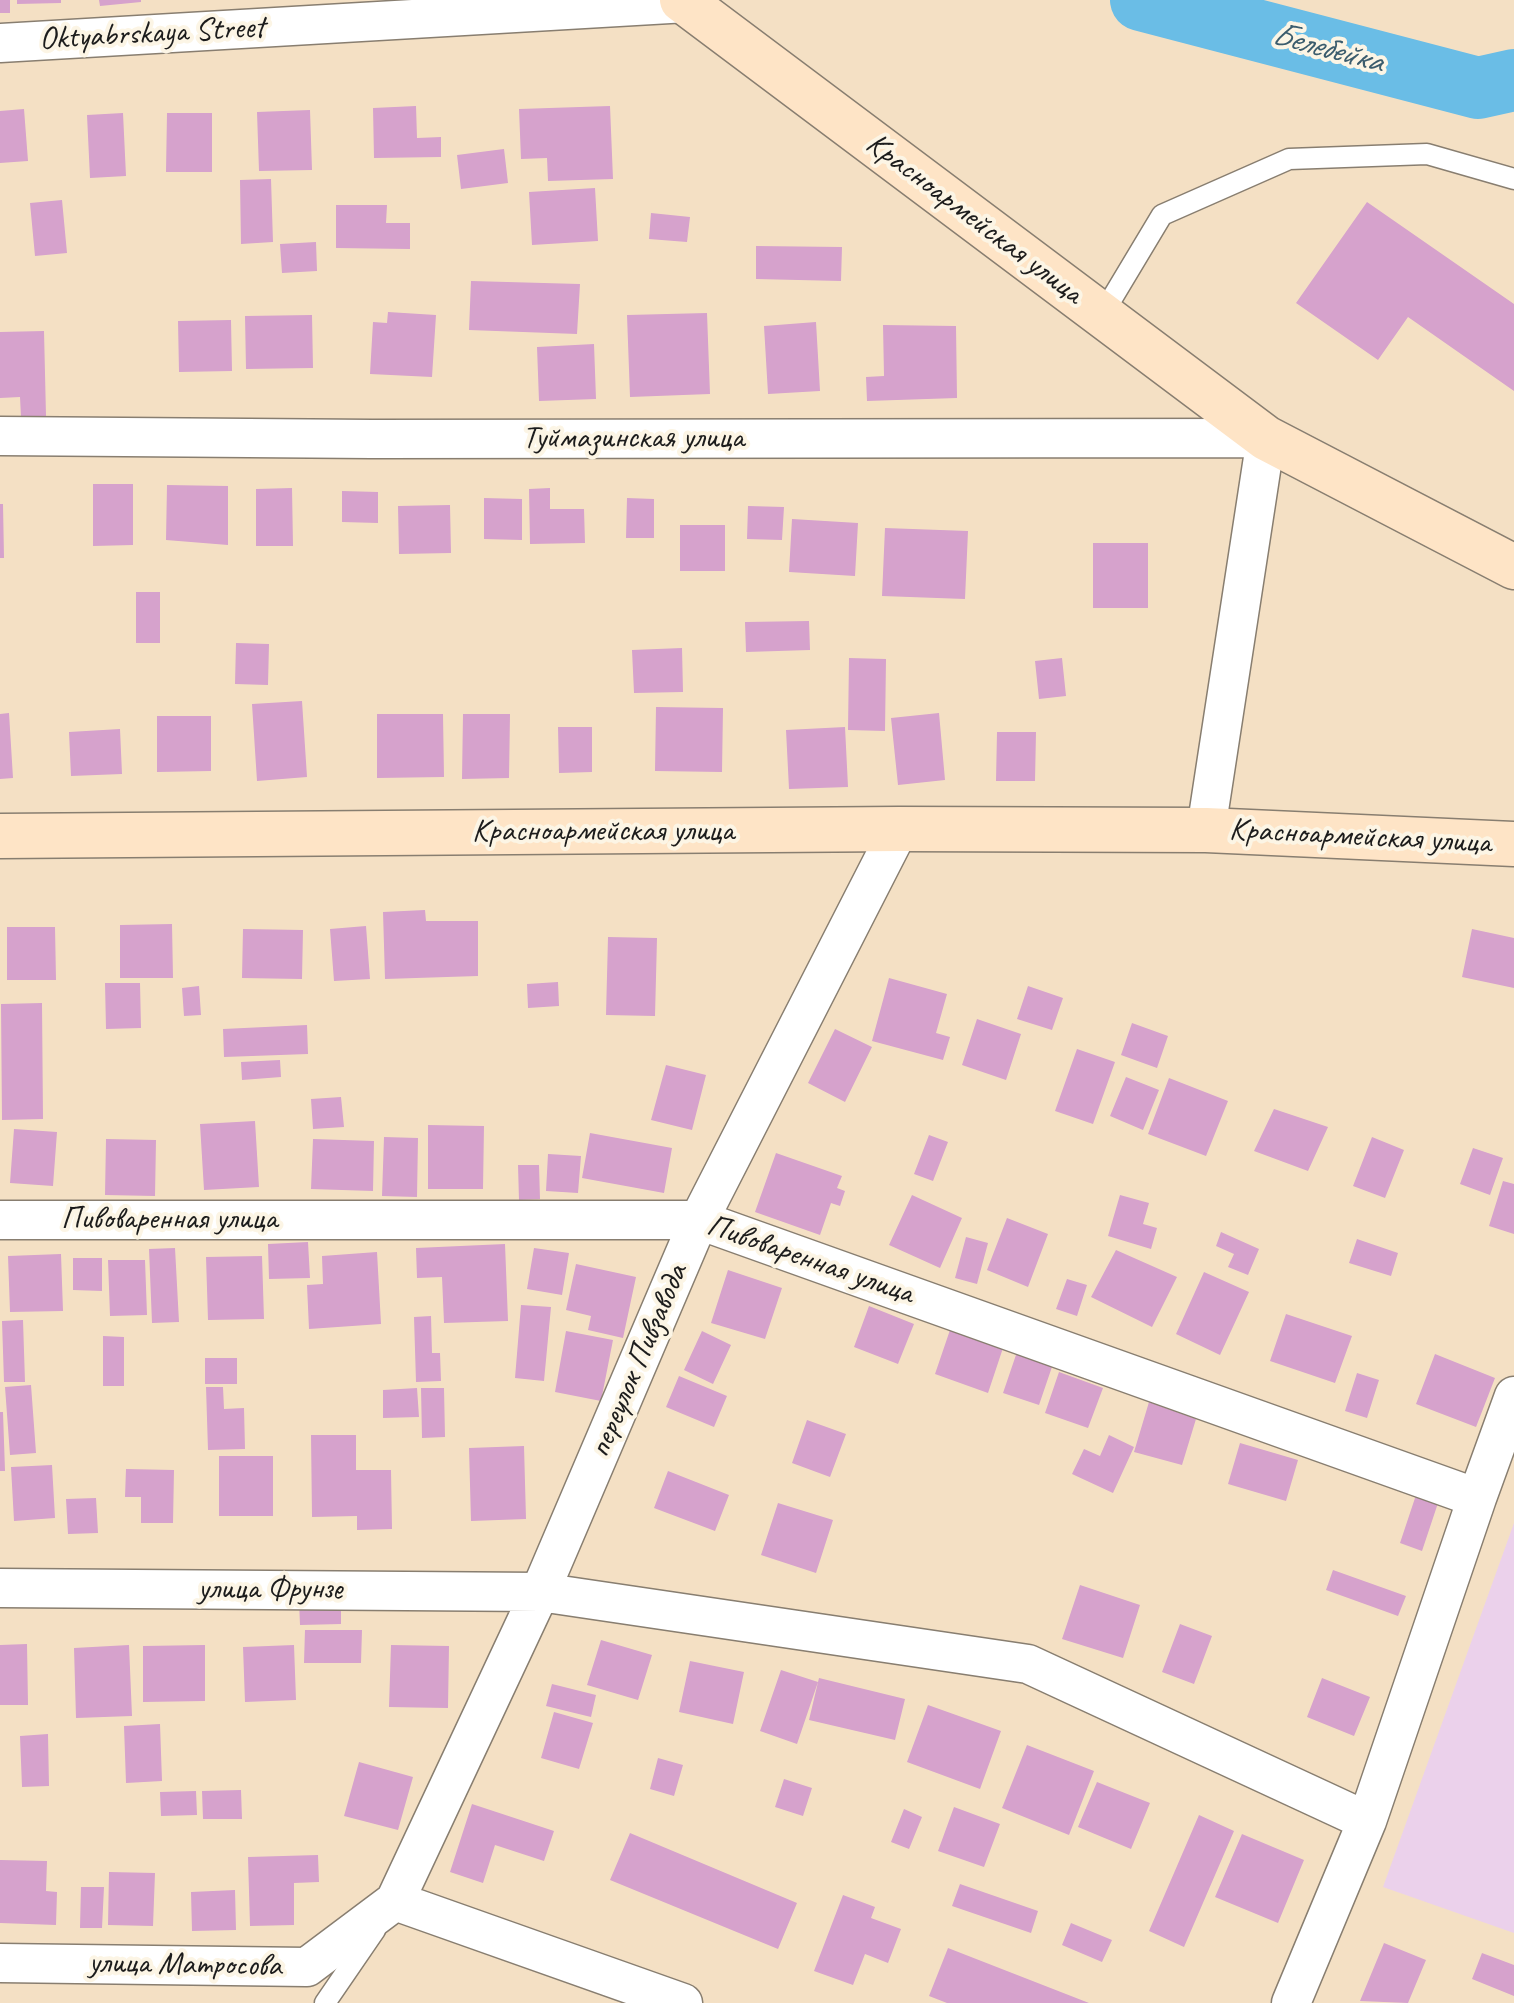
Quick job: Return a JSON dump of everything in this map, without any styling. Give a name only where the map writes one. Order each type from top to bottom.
[{"type":"main road","name":"Красноармейская улица","points":[[684,1],[1266,438],[1514,567]]},
{"type":"main road","name":"Красноармейская улица","points":[[0,836],[899,829],[1206,830],[1514,844]]},
{"type":"street","name":"Oktyabrskaya Street","points":[[0,43],[684,1]]},
{"type":"street","name":"Туймазинская улица","points":[[0,436],[372,439],[1266,438]]},
{"type":"street","name":"Красноармейская улица","points":[[1206,830],[1266,438]]},
{"type":"street","name":"переулок Пивзавода","points":[[395,1901],[540,1592],[699,1220],[899,829]]},
{"type":"street","name":"Пивоваренная улица","points":[[0,1220],[699,1220],[1477,1498]]},
{"type":"street","points":[[1291,2003],[1367,1821],[1514,1396]]},
{"type":"street","name":"улица Фрунзе","points":[[0,1588],[540,1592],[1028,1664],[1367,1821]]},
{"type":"street","points":[[395,1901],[683,2003]]},
{"type":"street","name":"улица Матросова","points":[[0,1963],[307,1967],[395,1901]]},
{"type":"lane","points":[[1102,315],[1162,215],[1289,159],[1427,154],[1514,179]]},
{"type":"lane","points":[[325,2003],[395,1901]]},
{"type":"shaded area","points":[[1514,1523],[1514,1933],[1383,1887]]},
{"type":"building","points":[[0,0],[10,0],[10,13],[0,13]]},
{"type":"building","points":[[17,0],[61,0],[61,3],[17,4]]},
{"type":"building","points":[[99,0],[141,0],[141,2],[100,6]]},
{"type":"building","points":[[416,106],[417,138],[441,137],[441,157],[374,158],[373,108]]},
{"type":"building","points":[[610,106],[613,179],[548,181],[547,158],[521,159],[519,109]]},
{"type":"building","points":[[24,109],[28,161],[0,163],[0,111]]},
{"type":"building","points":[[310,110],[312,170],[259,171],[257,112]]},
{"type":"building","points":[[123,113],[126,176],[90,178],[87,115]]},
{"type":"building","points":[[167,113],[212,113],[212,172],[166,172]]},
{"type":"building","points":[[504,149],[508,183],[461,189],[457,155]]},
{"type":"building","points":[[271,179],[273,242],[241,244],[240,180]]},
{"type":"building","points":[[595,188],[598,241],[532,245],[529,192]]},
{"type":"building","points":[[62,200],[67,253],[35,256],[30,203]]},
{"type":"building","points":[[1367,202],[1514,304],[1514,391],[1408,317],[1378,360],[1296,303]]},
{"type":"building","points":[[336,205],[387,205],[386,223],[410,223],[410,249],[336,248]]},
{"type":"building","points":[[651,213],[690,217],[687,242],[649,239]]},
{"type":"building","points":[[316,242],[317,271],[282,273],[280,244]]},
{"type":"building","points":[[756,246],[842,247],[841,281],[756,279]]},
{"type":"building","points":[[471,281],[580,284],[577,334],[469,330]]},
{"type":"building","points":[[388,312],[436,315],[432,377],[370,374],[373,322],[387,323]]},
{"type":"building","points":[[707,313],[710,394],[630,397],[627,315]]},
{"type":"building","points":[[312,315],[313,368],[246,369],[245,316]]},
{"type":"building","points":[[231,320],[232,371],[179,372],[178,321]]},
{"type":"building","points":[[816,322],[820,391],[768,394],[764,326]]},
{"type":"building","points":[[883,325],[956,326],[957,398],[867,401],[866,377],[884,376]]},
{"type":"building","points":[[44,331],[46,416],[21,417],[20,397],[0,398],[0,332]]},
{"type":"building","points":[[594,344],[596,399],[539,401],[537,347]]},
{"type":"building","points":[[93,484],[133,484],[133,545],[93,546]]},
{"type":"building","points":[[167,485],[228,486],[228,545],[166,540]]},
{"type":"building","points":[[292,488],[293,546],[256,546],[256,489]]},
{"type":"building","points":[[550,488],[550,509],[584,509],[585,543],[530,544],[529,489]]},
{"type":"building","points":[[342,491],[378,492],[378,523],[342,522]]},
{"type":"building","points":[[484,498],[522,499],[522,540],[484,539]]},
{"type":"building","points":[[627,498],[654,499],[654,538],[626,538]]},
{"type":"building","points":[[0,504],[3,504],[4,558],[0,558]]},
{"type":"building","points":[[450,505],[451,553],[399,554],[398,506]]},
{"type":"building","points":[[748,506],[784,507],[782,540],[747,539]]},
{"type":"building","points":[[792,519],[858,523],[855,576],[789,572]]},
{"type":"building","points":[[680,525],[725,525],[725,571],[680,571]]},
{"type":"building","points":[[885,528],[968,531],[965,599],[882,596]]},
{"type":"building","points":[[1093,543],[1148,543],[1148,608],[1093,608]]},
{"type":"building","points":[[136,592],[160,592],[160,643],[136,643]]},
{"type":"building","points":[[809,621],[810,650],[746,652],[745,622]]},
{"type":"building","points":[[236,643],[269,644],[268,685],[235,684]]},
{"type":"building","points":[[682,648],[683,692],[634,693],[632,650]]},
{"type":"building","points":[[849,658],[886,659],[885,731],[848,730]]},
{"type":"building","points":[[1062,658],[1066,696],[1039,699],[1035,661]]},
{"type":"building","points":[[302,701],[307,777],[257,781],[252,704]]},
{"type":"building","points":[[656,707],[723,708],[722,772],[655,771]]},
{"type":"building","points":[[9,713],[13,778],[0,779],[0,714]]},
{"type":"building","points":[[939,713],[945,780],[898,785],[891,718]]},
{"type":"building","points":[[377,714],[443,714],[444,777],[377,778]]},
{"type":"building","points":[[463,714],[510,714],[509,778],[462,779]]},
{"type":"building","points":[[157,716],[211,716],[211,771],[157,772]]},
{"type":"building","points":[[558,727],[592,727],[592,772],[559,773]]},
{"type":"building","points":[[845,727],[848,787],[789,789],[786,730]]},
{"type":"building","points":[[120,729],[122,774],[71,776],[69,732]]},
{"type":"building","points":[[997,732],[1036,732],[1035,781],[996,781]]},
{"type":"building","points":[[425,910],[426,921],[478,921],[478,976],[385,979],[383,912]]},
{"type":"building","points":[[172,924],[173,978],[120,978],[120,925]]},
{"type":"building","points":[[366,926],[370,979],[334,981],[330,929]]},
{"type":"building","points":[[7,927],[55,927],[56,980],[7,980]]},
{"type":"building","points":[[243,929],[303,930],[302,979],[242,978]]},
{"type":"building","points":[[1472,929],[1514,938],[1514,988],[1462,977]]},
{"type":"building","points":[[608,937],[657,938],[655,1016],[606,1015]]},
{"type":"building","points":[[889,978],[947,994],[936,1033],[950,1037],[943,1060],[872,1041]]},
{"type":"building","points":[[558,982],[559,1006],[528,1008],[527,984]]},
{"type":"building","points":[[105,983],[140,983],[141,1028],[106,1029]]},
{"type":"building","points":[[199,986],[201,1015],[184,1016],[182,988]]},
{"type":"building","points":[[1028,986],[1063,998],[1052,1030],[1017,1019]]},
{"type":"building","points":[[42,1003],[43,1119],[2,1120],[1,1004]]},
{"type":"building","points":[[977,1019],[1021,1034],[1006,1080],[962,1065]]},
{"type":"building","points":[[1132,1023],[1168,1036],[1157,1068],[1121,1055]]},
{"type":"building","points":[[307,1025],[308,1054],[224,1057],[223,1029]]},
{"type":"building","points":[[835,1029],[872,1047],[845,1102],[808,1083]]},
{"type":"building","points":[[1077,1049],[1115,1062],[1093,1124],[1055,1111]]},
{"type":"building","points":[[280,1060],[281,1077],[242,1080],[241,1062]]},
{"type":"building","points":[[666,1065],[706,1075],[692,1130],[651,1120]]},
{"type":"building","points":[[1126,1077],[1159,1090],[1143,1130],[1110,1116]]},
{"type":"building","points":[[1169,1078],[1228,1101],[1206,1156],[1148,1134]]},
{"type":"building","points":[[341,1097],[344,1127],[313,1129],[311,1099]]},
{"type":"building","points":[[1274,1109],[1328,1127],[1308,1171],[1254,1151]]},
{"type":"building","points":[[255,1121],[259,1187],[204,1190],[200,1124]]},
{"type":"building","points":[[428,1125],[484,1126],[483,1189],[428,1189]]},
{"type":"building","points":[[14,1129],[57,1132],[53,1186],[10,1183]]},
{"type":"building","points":[[590,1133],[672,1148],[664,1193],[582,1178]]},
{"type":"building","points":[[929,1135],[948,1142],[933,1181],[914,1174]]},
{"type":"building","points":[[384,1137],[418,1138],[417,1197],[382,1196]]},
{"type":"building","points":[[1372,1137],[1404,1150],[1385,1198],[1353,1186]]},
{"type":"building","points":[[106,1139],[156,1140],[155,1196],[105,1195]]},
{"type":"building","points":[[313,1139],[374,1141],[373,1191],[311,1189]]},
{"type":"building","points":[[1473,1148],[1503,1158],[1490,1195],[1460,1184]]},
{"type":"building","points":[[776,1153],[842,1176],[837,1188],[845,1191],[840,1206],[831,1203],[820,1235],[755,1212]]},
{"type":"building","points":[[548,1154],[581,1156],[578,1193],[546,1191]]},
{"type":"building","points":[[518,1165],[539,1165],[540,1199],[519,1200]]},
{"type":"building","points":[[1503,1181],[1514,1184],[1514,1234],[1489,1226]]},
{"type":"building","points":[[912,1195],[962,1218],[940,1268],[889,1245]]},
{"type":"building","points":[[1120,1195],[1149,1203],[1143,1224],[1157,1228],[1151,1249],[1108,1236]]},
{"type":"building","points":[[1007,1218],[1048,1234],[1028,1287],[987,1270]]},
{"type":"building","points":[[1221,1232],[1259,1249],[1248,1275],[1228,1267],[1234,1254],[1216,1246]]},
{"type":"building","points":[[966,1237],[988,1243],[977,1284],[955,1278]]},
{"type":"building","points":[[1357,1239],[1398,1253],[1391,1276],[1349,1263]]},
{"type":"building","points":[[308,1242],[310,1278],[269,1279],[268,1244]]},
{"type":"building","points":[[505,1244],[508,1321],[444,1323],[442,1277],[417,1278],[416,1248]]},
{"type":"building","points":[[175,1248],[179,1322],[152,1323],[149,1249]]},
{"type":"building","points":[[534,1248],[569,1253],[562,1295],[527,1289]]},
{"type":"building","points":[[1116,1250],[1177,1277],[1152,1327],[1091,1297]]},
{"type":"building","points":[[377,1252],[381,1324],[309,1329],[307,1285],[323,1284],[322,1256]]},
{"type":"building","points":[[61,1254],[63,1311],[10,1312],[8,1256]]},
{"type":"building","points":[[262,1256],[264,1319],[208,1320],[206,1257]]},
{"type":"building","points":[[73,1258],[102,1258],[102,1291],[73,1290]]},
{"type":"building","points":[[108,1260],[145,1260],[147,1315],[110,1316]]},
{"type":"building","points":[[576,1264],[636,1277],[623,1338],[588,1330],[591,1316],[566,1310]]},
{"type":"building","points":[[728,1270],[782,1288],[765,1339],[711,1323]]},
{"type":"building","points":[[1204,1272],[1249,1292],[1220,1355],[1176,1334]]},
{"type":"building","points":[[1067,1279],[1087,1285],[1077,1316],[1056,1309]]},
{"type":"building","points":[[521,1305],[551,1307],[544,1381],[515,1378]]},
{"type":"building","points":[[869,1306],[914,1324],[898,1364],[854,1347]]},
{"type":"building","points":[[1286,1314],[1352,1336],[1335,1383],[1270,1361]]},
{"type":"building","points":[[431,1316],[432,1353],[440,1353],[441,1381],[416,1382],[414,1317]]},
{"type":"building","points":[[23,1320],[25,1382],[4,1382],[2,1321]]},
{"type":"building","points":[[950,1330],[1003,1348],[988,1393],[935,1374]]},
{"type":"building","points":[[566,1331],[613,1340],[601,1401],[555,1392]]},
{"type":"building","points":[[702,1331],[731,1345],[713,1384],[684,1370]]},
{"type":"building","points":[[103,1336],[124,1337],[124,1386],[103,1386]]},
{"type":"building","points":[[1018,1349],[1054,1361],[1039,1405],[1003,1393]]},
{"type":"building","points":[[1435,1354],[1495,1378],[1476,1427],[1416,1404]]},
{"type":"building","points":[[205,1358],[237,1358],[237,1384],[205,1384]]},
{"type":"building","points":[[1059,1372],[1103,1388],[1088,1428],[1045,1413]]},
{"type":"building","points":[[1357,1373],[1379,1380],[1367,1418],[1345,1411]]},
{"type":"building","points":[[679,1376],[727,1396],[714,1427],[666,1407]]},
{"type":"building","points":[[31,1385],[36,1453],[10,1455],[5,1387]]},
{"type":"building","points":[[206,1387],[223,1387],[224,1409],[244,1408],[245,1449],[208,1450]]},
{"type":"building","points":[[417,1388],[419,1417],[383,1418],[383,1390]]},
{"type":"building","points":[[421,1388],[444,1388],[445,1437],[422,1438]]},
{"type":"building","points":[[1149,1402],[1196,1419],[1182,1465],[1134,1452]]},
{"type":"building","points":[[0,1412],[3,1412],[5,1471],[0,1471]]},
{"type":"building","points":[[807,1420],[846,1434],[830,1477],[792,1463]]},
{"type":"building","points":[[311,1435],[356,1435],[356,1470],[391,1470],[392,1529],[357,1530],[357,1516],[312,1517]]},
{"type":"building","points":[[1109,1435],[1134,1447],[1113,1493],[1072,1474],[1084,1449],[1100,1456]]},
{"type":"building","points":[[1240,1443],[1298,1460],[1286,1501],[1228,1484]]},
{"type":"building","points":[[524,1446],[526,1519],[471,1521],[469,1448]]},
{"type":"building","points":[[219,1456],[273,1456],[273,1516],[219,1516]]},
{"type":"building","points":[[52,1465],[55,1518],[14,1521],[11,1467]]},
{"type":"building","points":[[126,1469],[174,1470],[173,1523],[141,1523],[141,1497],[125,1497]]},
{"type":"building","points":[[668,1471],[729,1495],[715,1531],[654,1508]]},
{"type":"building","points":[[1417,1492],[1439,1500],[1422,1551],[1400,1543]]},
{"type":"building","points":[[96,1498],[98,1533],[68,1534],[66,1499]]},
{"type":"building","points":[[778,1503],[833,1520],[816,1573],[761,1555]]},
{"type":"building","points":[[1333,1570],[1406,1596],[1398,1616],[1326,1590]]},
{"type":"building","points":[[1080,1585],[1140,1605],[1123,1658],[1062,1639]]},
{"type":"building","points":[[299,1601],[341,1601],[341,1624],[300,1625]]},
{"type":"building","points":[[1180,1624],[1212,1636],[1194,1684],[1162,1672]]},
{"type":"building","points":[[305,1630],[362,1630],[361,1663],[304,1663]]},
{"type":"building","points":[[601,1640],[652,1655],[638,1700],[587,1685]]},
{"type":"building","points":[[27,1644],[28,1705],[0,1705],[0,1645]]},
{"type":"building","points":[[129,1645],[132,1716],[76,1718],[74,1648]]},
{"type":"building","points":[[205,1645],[205,1701],[143,1702],[143,1646]]},
{"type":"building","points":[[294,1645],[296,1700],[245,1702],[243,1647]]},
{"type":"building","points":[[391,1645],[449,1646],[448,1708],[389,1707]]},
{"type":"building","points":[[690,1661],[744,1672],[733,1724],[679,1712]]},
{"type":"building","points":[[781,1670],[818,1682],[797,1744],[760,1731]]},
{"type":"building","points":[[819,1678],[905,1699],[895,1740],[809,1720]]},
{"type":"building","points":[[1322,1678],[1370,1697],[1354,1736],[1307,1717]]},
{"type":"building","points":[[552,1684],[596,1695],[591,1717],[546,1706]]},
{"type":"building","points":[[928,1705],[1001,1731],[980,1789],[907,1762]]},
{"type":"building","points":[[554,1712],[593,1723],[579,1769],[541,1758]]},
{"type":"building","points":[[160,1724],[162,1781],[126,1783],[124,1726]]},
{"type":"building","points":[[48,1734],[49,1786],[22,1787],[20,1736]]},
{"type":"building","points":[[1027,1745],[1094,1771],[1069,1835],[1002,1808]]},
{"type":"building","points":[[658,1758],[683,1765],[674,1796],[650,1789]]},
{"type":"building","points":[[359,1762],[413,1777],[398,1830],[344,1816]]},
{"type":"building","points":[[784,1779],[812,1788],[803,1816],[775,1807]]},
{"type":"building","points":[[1097,1782],[1150,1803],[1131,1849],[1078,1827]]},
{"type":"building","points":[[241,1790],[242,1819],[203,1819],[202,1791]]},
{"type":"building","points":[[196,1791],[197,1815],[161,1816],[160,1792]]},
{"type":"building","points":[[472,1804],[554,1831],[544,1861],[495,1845],[483,1883],[450,1872]]},
{"type":"building","points":[[954,1807],[1000,1824],[984,1867],[938,1851]]},
{"type":"building","points":[[904,1809],[922,1817],[909,1849],[891,1842]]},
{"type":"building","points":[[1199,1815],[1234,1831],[1184,1947],[1149,1931]]},
{"type":"building","points":[[630,1833],[797,1903],[778,1949],[610,1880]]},
{"type":"building","points":[[1242,1834],[1304,1860],[1278,1923],[1215,1897]]},
{"type":"building","points":[[318,1855],[319,1882],[294,1883],[294,1925],[250,1926],[248,1857]]},
{"type":"building","points":[[0,1860],[47,1861],[46,1891],[57,1892],[56,1925],[0,1923]]},
{"type":"building","points":[[109,1872],[155,1873],[153,1926],[108,1925]]},
{"type":"building","points":[[960,1884],[1038,1911],[1031,1933],[952,1906]]},
{"type":"building","points":[[81,1887],[104,1887],[102,1928],[80,1928]]},
{"type":"building","points":[[235,1890],[236,1930],[192,1931],[191,1892]]},
{"type":"building","points":[[843,1895],[875,1907],[871,1918],[901,1929],[888,1963],[865,1954],[853,1985],[814,1971]]},
{"type":"building","points":[[1071,1923],[1112,1940],[1102,1962],[1062,1945]]},
{"type":"building","points":[[1384,1943],[1426,1960],[1408,2003],[1360,2001]]},
{"type":"building","points":[[948,1948],[1089,2003],[947,2003],[929,1996]]},
{"type":"building","points":[[1482,1953],[1514,1965],[1514,1996],[1472,1979]]},
{"type":"waterway","name":"Белебейка","points":[[1141,0],[1478,88],[1514,80]]}]
